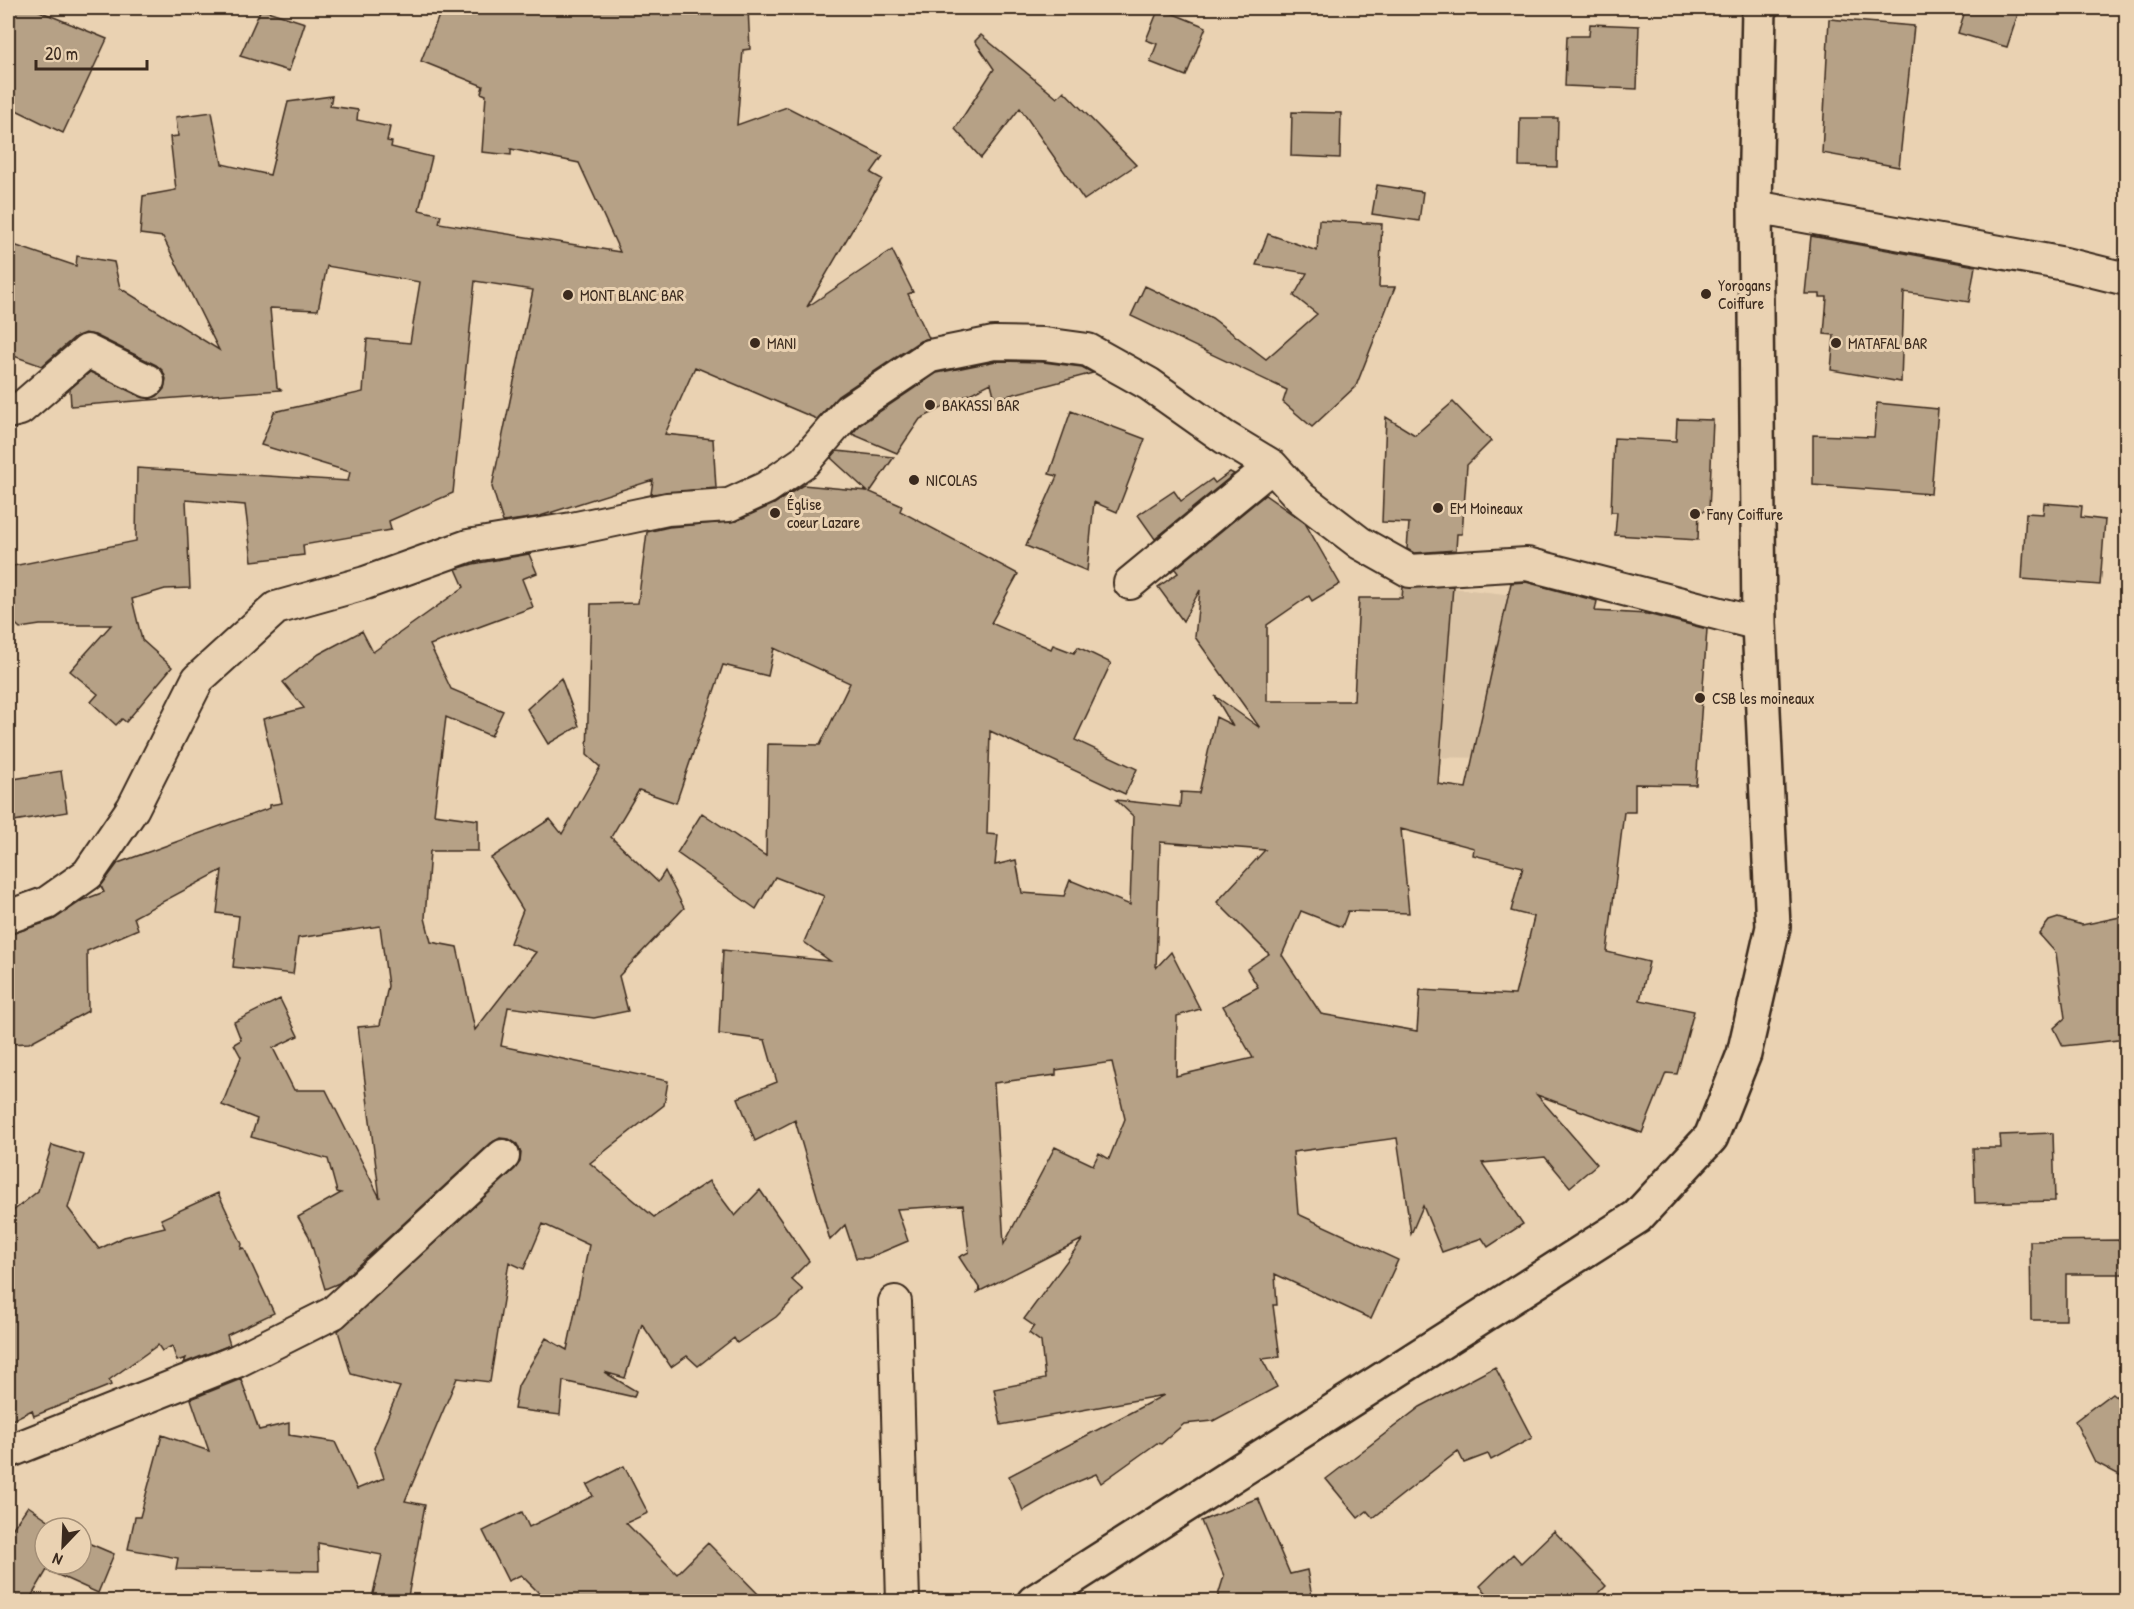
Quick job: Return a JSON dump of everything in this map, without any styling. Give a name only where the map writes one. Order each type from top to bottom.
[{"type":"main road","points":[[1034,1602],[1636,1217],[1711,1137],[1744,1054],[1773,927],[1759,624],[1755,207],[1759,8]]},
{"type":"street","points":[[1755,207],[2065,264],[2127,279]]},
{"type":"street","points":[[8,916],[47,903],[88,874],[133,808],[198,679],[276,608],[365,583],[468,546],[572,529],[667,509],[729,505],[766,488],[804,462],[848,411],[930,356],[994,343],[1044,344],[1088,351],[1149,384],[1224,437],[1272,466],[1301,498],[1360,543],[1410,571],[1527,564],[1759,624]]},
{"type":"street","points":[[8,412],[20,409],[87,351],[148,381]]},
{"type":"street","points":[[1130,583],[1272,466]]},
{"type":"street","points":[[8,1452],[237,1361],[333,1313],[503,1156]]},
{"type":"street","points":[[895,1302],[903,1602]]},
{"type":"shaded area","points":[[1401,582],[1522,596],[1706,632],[1545,758],[1372,757]]},
{"type":"building","points":[[8,8],[32,8],[107,39],[63,133],[8,106]]},
{"type":"building","points":[[442,8],[748,8],[750,49],[743,50],[737,125],[787,107],[883,156],[871,173],[882,179],[807,307],[892,250],[913,292],[908,294],[929,338],[920,341],[838,396],[817,419],[695,367],[665,434],[713,439],[716,488],[651,494],[653,480],[537,517],[503,522],[492,487],[533,290],[475,281],[453,493],[389,521],[391,530],[303,545],[304,555],[252,561],[245,505],[186,500],[190,588],[165,589],[132,599],[142,640],[172,667],[126,722],[122,719],[116,725],[91,702],[98,694],[70,671],[111,625],[40,625],[20,628],[8,617],[8,567],[136,541],[137,468],[348,481],[350,472],[261,445],[274,412],[363,392],[367,339],[410,343],[420,282],[327,266],[318,310],[270,308],[277,387],[281,390],[71,406],[70,389],[90,372],[149,399],[157,396],[164,389],[166,379],[163,371],[156,365],[95,335],[85,333],[75,337],[42,366],[8,354],[8,243],[76,266],[77,256],[114,262],[120,288],[219,350],[163,237],[140,234],[143,196],[176,190],[170,137],[178,136],[176,117],[212,112],[222,164],[270,175],[288,102],[332,96],[330,106],[358,110],[357,120],[390,127],[387,141],[392,142],[391,147],[432,157],[419,210],[441,215],[439,223],[620,252],[579,163],[511,149],[511,155],[482,152],[486,95],[481,93],[483,86],[421,61]]},
{"type":"building","points":[[1159,8],[1206,27],[1186,76],[1150,62],[1157,44],[1146,40]]},
{"type":"building","points":[[1966,8],[2020,8],[2007,47],[1958,33]]},
{"type":"building","points":[[261,9],[305,23],[289,71],[240,56]]},
{"type":"building","points":[[1829,19],[1914,26],[1899,167],[1822,153]]},
{"type":"building","points":[[1590,24],[1639,26],[1637,89],[1565,86],[1567,36],[1589,36]]},
{"type":"building","points":[[981,35],[1057,98],[1064,91],[1136,165],[1084,200],[1020,108],[981,158],[955,129],[994,69],[975,41]]},
{"type":"building","points":[[1292,112],[1341,113],[1340,158],[1291,156]]},
{"type":"building","points":[[1520,118],[1558,118],[1557,167],[1519,166]]},
{"type":"building","points":[[1377,185],[1423,192],[1419,221],[1372,214]]},
{"type":"building","points":[[1319,220],[1382,224],[1379,287],[1395,287],[1356,386],[1312,427],[1283,402],[1287,390],[1131,316],[1145,286],[1212,318],[1266,359],[1317,314],[1294,296],[1307,273],[1256,265],[1268,234],[1317,251]]},
{"type":"building","points":[[1811,236],[1975,266],[1969,302],[1904,292],[1901,382],[1831,370],[1834,335],[1824,334],[1827,297],[1820,297],[1820,294],[1805,294]]},
{"type":"building","points":[[996,361],[1043,362],[1082,367],[1093,373],[995,399],[991,383],[920,419],[897,453],[852,434],[860,425],[937,373]]},
{"type":"building","points":[[1453,402],[1491,441],[1467,465],[1462,534],[1457,534],[1456,550],[1414,553],[1407,549],[1409,523],[1382,522],[1386,417],[1415,435]]},
{"type":"building","points":[[1877,403],[1938,409],[1931,494],[1813,485],[1813,435],[1874,437]]},
{"type":"building","points":[[1071,411],[1145,439],[1117,512],[1094,502],[1087,571],[1026,546],[1057,476],[1049,474]]},
{"type":"building","points":[[1677,419],[1713,420],[1709,511],[1699,511],[1698,540],[1615,535],[1617,512],[1611,512],[1614,438],[1676,441]]},
{"type":"building","points":[[837,451],[894,457],[870,492],[902,506],[900,511],[1018,574],[991,623],[1051,649],[1053,645],[1074,653],[1078,647],[1111,663],[1075,740],[1137,769],[1125,794],[990,731],[987,834],[998,835],[995,865],[1016,860],[1022,893],[1064,896],[1070,880],[1130,905],[1133,816],[1116,800],[1180,807],[1181,792],[1199,793],[1216,717],[1232,725],[1215,696],[1260,728],[1195,637],[1200,590],[1183,621],[1158,587],[1178,573],[1175,569],[1265,495],[1305,523],[1340,584],[1312,601],[1309,596],[1267,625],[1267,701],[1354,701],[1359,598],[1402,598],[1403,587],[1453,586],[1438,784],[1466,788],[1511,583],[1526,582],[1597,601],[1595,611],[1647,614],[1707,629],[1696,785],[1635,784],[1635,812],[1624,812],[1607,952],[1649,962],[1640,1000],[1694,1011],[1677,1074],[1666,1073],[1642,1133],[1537,1095],[1597,1164],[1570,1187],[1545,1157],[1482,1163],[1523,1224],[1488,1247],[1482,1238],[1442,1252],[1423,1206],[1411,1234],[1397,1138],[1293,1152],[1298,1214],[1398,1260],[1371,1319],[1275,1274],[1277,1305],[1273,1305],[1280,1357],[1262,1359],[1277,1387],[1213,1421],[1184,1424],[1161,1444],[1157,1443],[1101,1483],[1096,1474],[1058,1490],[1023,1511],[1009,1476],[1164,1395],[1001,1425],[994,1389],[1045,1379],[1041,1342],[1029,1333],[1034,1326],[1024,1319],[1083,1239],[978,1292],[980,1289],[959,1257],[969,1252],[963,1205],[897,1209],[908,1241],[868,1258],[856,1258],[845,1225],[830,1240],[795,1120],[755,1141],[738,1098],[777,1082],[765,1040],[719,1034],[723,950],[830,961],[804,942],[824,896],[775,877],[756,909],[677,853],[702,813],[766,856],[768,744],[820,745],[850,683],[774,648],[768,676],[723,665],[676,803],[639,790],[611,837],[658,882],[665,871],[684,908],[619,976],[628,1011],[594,1018],[508,1007],[501,1046],[668,1081],[664,1105],[590,1163],[654,1217],[709,1181],[735,1216],[760,1190],[809,1261],[791,1279],[803,1290],[776,1317],[737,1343],[734,1338],[698,1366],[687,1356],[671,1367],[642,1324],[625,1378],[604,1372],[636,1391],[634,1397],[563,1381],[560,1415],[514,1409],[518,1386],[546,1338],[567,1350],[589,1245],[543,1224],[524,1269],[509,1262],[490,1382],[457,1378],[405,1501],[425,1505],[407,1602],[371,1602],[382,1555],[318,1543],[319,1571],[176,1569],[178,1558],[128,1549],[135,1517],[140,1517],[162,1435],[209,1451],[191,1399],[241,1379],[259,1430],[289,1423],[289,1435],[335,1442],[357,1489],[384,1478],[374,1448],[400,1387],[351,1374],[338,1331],[515,1169],[520,1162],[521,1153],[517,1144],[509,1139],[500,1138],[491,1143],[339,1283],[325,1289],[309,1236],[298,1217],[341,1193],[337,1192],[328,1159],[251,1137],[257,1119],[222,1105],[241,1057],[234,1044],[241,1040],[234,1022],[280,999],[298,1036],[273,1048],[294,1090],[326,1090],[380,1198],[358,1027],[380,1025],[388,986],[380,926],[298,938],[293,974],[233,967],[239,916],[217,913],[222,870],[134,917],[138,929],[87,951],[88,1011],[29,1043],[8,1044],[8,935],[53,920],[83,900],[104,892],[101,886],[118,863],[270,808],[270,805],[282,803],[263,719],[304,708],[283,682],[319,654],[362,631],[373,652],[464,587],[456,569],[529,554],[537,573],[522,579],[533,607],[430,645],[451,689],[503,711],[491,736],[446,717],[434,814],[478,820],[478,851],[430,851],[425,918],[431,942],[457,947],[475,1030],[536,952],[510,943],[523,910],[491,858],[550,819],[562,834],[600,767],[587,755],[591,604],[638,603],[647,532],[669,527],[736,521],[774,504],[803,485],[867,491],[831,458]],"holes":[[[1401,829],[1474,848],[1473,855],[1523,867],[1511,911],[1534,917],[1515,995],[1420,990],[1417,1031],[1321,1014],[1282,955],[1301,911],[1342,927],[1348,911],[1409,913]],[[1160,842],[1265,850],[1217,902],[1269,954],[1247,969],[1258,987],[1223,1006],[1253,1058],[1176,1076],[1177,1016],[1200,1009],[1171,952],[1156,968]],[[1112,1062],[1125,1119],[1109,1159],[1099,1153],[1093,1165],[1055,1147],[1004,1244],[994,1083],[1056,1075],[1056,1070]]]},
{"type":"building","points":[[1230,472],[1234,474],[1155,539],[1138,515],[1174,491],[1181,501],[1212,479],[1215,483]]},
{"type":"building","points":[[2044,503],[2082,506],[2081,517],[2105,520],[2100,585],[2022,579],[2026,513],[2043,514]]},
{"type":"building","points":[[561,678],[579,726],[548,744],[527,709]]},
{"type":"building","points":[[61,771],[67,812],[8,822],[8,780]]},
{"type":"building","points":[[2125,916],[2127,1039],[2063,1046],[2054,1028],[2065,1018],[2056,953],[2039,934],[2049,921],[2058,918],[2082,925]]},
{"type":"building","points":[[2053,1133],[2055,1201],[1975,1203],[1973,1148],[2001,1148],[2000,1135]]},
{"type":"building","points":[[52,1145],[84,1155],[68,1208],[99,1249],[124,1237],[165,1227],[161,1219],[218,1193],[242,1244],[241,1249],[244,1248],[274,1313],[227,1335],[230,1345],[184,1363],[186,1358],[177,1361],[172,1346],[162,1351],[158,1345],[109,1380],[111,1385],[34,1416],[32,1410],[8,1422],[8,1215],[38,1191]]},
{"type":"building","points":[[2123,1240],[2124,1274],[2066,1274],[2066,1320],[2031,1320],[2030,1241]]},
{"type":"building","points":[[1495,1367],[1532,1438],[1491,1460],[1488,1454],[1464,1463],[1458,1451],[1373,1518],[1367,1511],[1358,1518],[1326,1479],[1420,1407]]},
{"type":"building","points":[[2112,1393],[2127,1406],[2127,1479],[2095,1462],[2075,1421]]},
{"type":"building","points":[[624,1466],[648,1513],[626,1523],[677,1574],[708,1543],[766,1602],[548,1602],[521,1575],[508,1581],[483,1531],[522,1512],[529,1527],[593,1496],[587,1485]]},
{"type":"building","points":[[1258,1498],[1290,1574],[1307,1570],[1313,1602],[1216,1602],[1224,1576],[1201,1521]]},
{"type":"building","points":[[28,1506],[43,1516],[33,1516],[33,1576],[43,1576],[28,1602],[8,1602],[8,1535]]},
{"type":"building","points":[[1554,1531],[1606,1586],[1590,1602],[1495,1602],[1480,1586],[1513,1554],[1521,1563]]},
{"type":"building","points":[[93,1545],[114,1554],[98,1593],[60,1576],[93,1576]]},
{"type":"place","name":"Yorogans Coiffure","points":[[1706,294]]},
{"type":"place","name":"MONT BLANC BAR","points":[[568,295]]},
{"type":"place","name":"MANI","points":[[755,343]]},
{"type":"place","name":"MATAFAL BAR","points":[[1836,343]]},
{"type":"place","name":"BAKASSI BAR","points":[[930,405]]},
{"type":"place","name":"NICOLAS","points":[[914,480]]},
{"type":"place","name":"EM Moineaux","points":[[1438,508]]},
{"type":"place","name":"Église coeur Lazare","points":[[775,513]]},
{"type":"place","name":"Fany Coiffure","points":[[1695,514]]},
{"type":"place","name":"CSB les moineaux","points":[[1700,698]]}]
